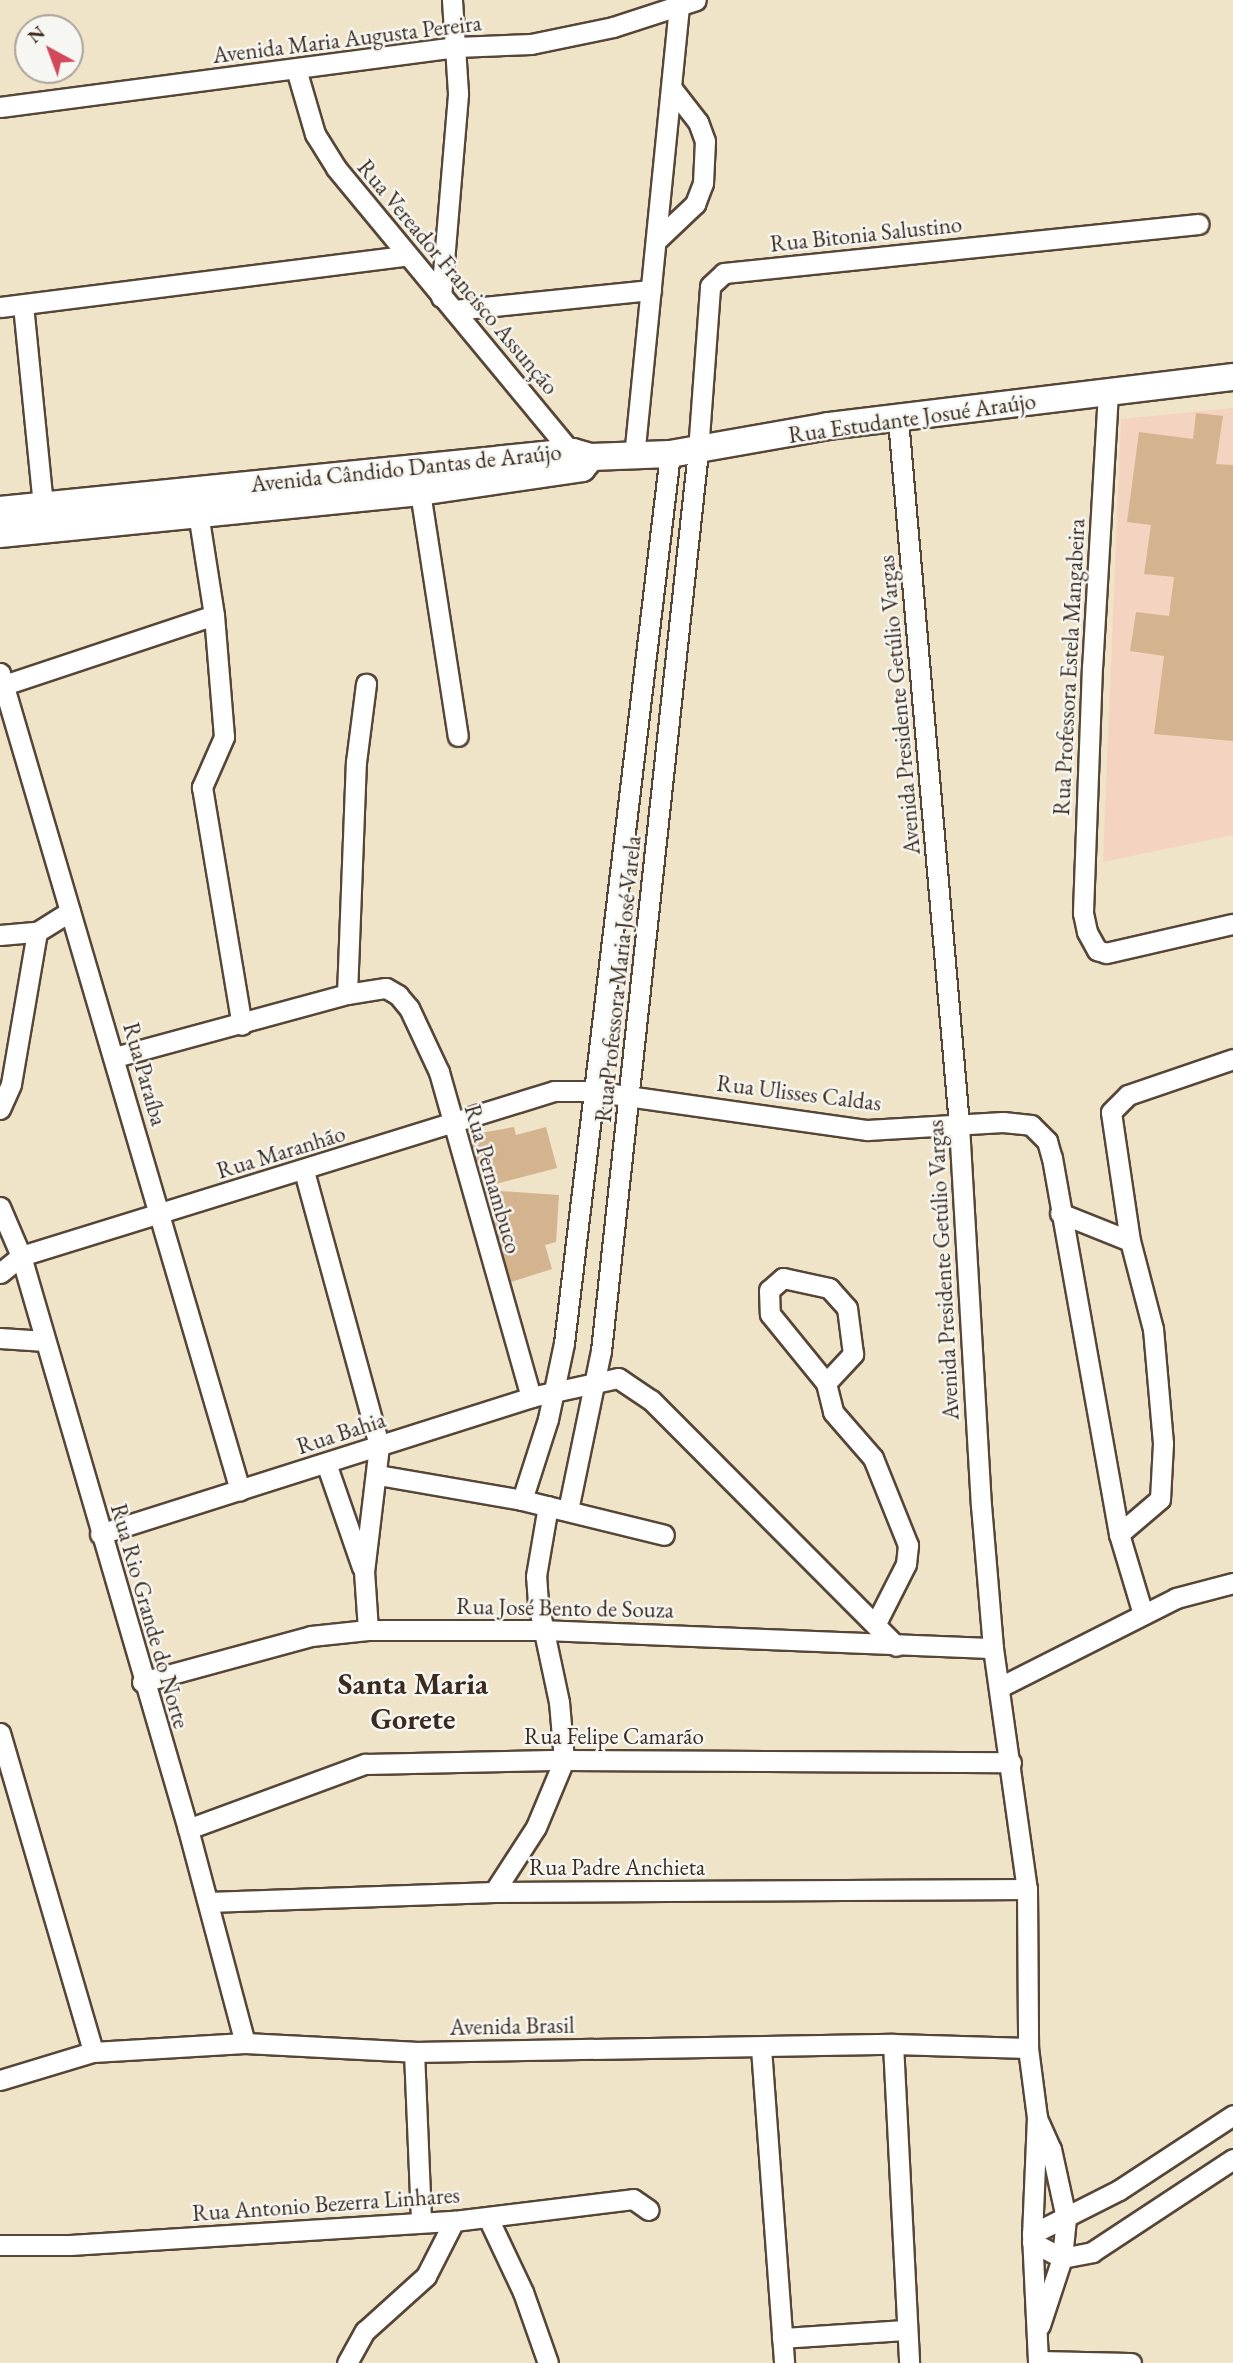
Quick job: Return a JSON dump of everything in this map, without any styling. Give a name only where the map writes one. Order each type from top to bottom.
[{"type":"main road","name":"Rua Estudante Josué Araújo","points":[[582,459],[698,451],[828,426],[1233,377]]},
{"type":"main road","name":"Avenida Cândido Dantas de Araújo","points":[[0,510],[44,517],[418,480],[582,459]]},
{"type":"main road","name":"Avenida Cândido Dantas de Araújo","points":[[152,506],[198,513],[310,490]]},
{"type":"main road","name":"Avenida Cândido Dantas de Araújo","points":[[0,534],[44,517]]},
{"type":"street","points":[[452,0],[456,47],[456,146],[447,304],[651,290]]},
{"type":"street","points":[[634,457],[673,90],[687,4]]},
{"type":"street","name":"Avenida Maria Augusta Pereira","points":[[1,101],[296,69],[456,47],[531,44],[687,4]]},
{"type":"street","name":"Rua Vereador Francisco Assunção","points":[[296,69],[315,134],[336,168],[405,256],[582,459]]},
{"type":"street","points":[[659,238],[695,204],[703,183],[705,141],[698,122],[673,90]]},
{"type":"street","name":"Rua Bitonia Salustino","points":[[698,451],[710,286],[724,273],[1198,224]]},
{"type":"street","points":[[0,307],[405,256]]},
{"type":"street","points":[[23,305],[44,517]]},
{"type":"street","name":"Rua Professora Estela Mangabeira","points":[[1108,392],[1083,913],[1092,943],[1107,953],[1233,924]]},
{"type":"street","name":"Avenida Presidente Getúlio Vargas","points":[[898,419],[959,1125],[993,1648],[1027,1889],[1028,2048],[1037,2117],[1032,2238],[1038,2362]]},
{"type":"street","name":"Rua Professora Maria José Varela","points":[[568,1510],[597,1380],[630,1097],[698,451]]},
{"type":"street","name":"Rua Professora Maria José Varela","points":[[522,1500],[555,1391],[580,1217],[592,1091],[670,454]]},
{"type":"street","points":[[418,480],[430,582],[445,642],[458,736]]},
{"type":"street","points":[[198,513],[214,615],[224,737],[202,786],[242,1025]]},
{"type":"street","points":[[2,679],[214,615]]},
{"type":"street","name":"Rua Paraíba","points":[[2,679],[240,1490]]},
{"type":"street","points":[[115,1057],[242,1025],[347,993],[356,762],[366,684]]},
{"type":"street","points":[[0,935],[37,932],[70,911]]},
{"type":"street","points":[[0,1110],[11,1084],[37,932]]},
{"type":"street","name":"Rua Pernambuco","points":[[347,993],[386,988],[409,1008],[439,1072],[451,1126],[531,1397]]},
{"type":"street","points":[[1119,1534],[1150,1512],[1164,1485],[1153,1329],[1130,1241],[1111,1112],[1128,1095],[1233,1059]]},
{"type":"street","name":"Rua Ulisses Caldas","points":[[554,1091],[592,1091],[867,1130],[1003,1122],[1038,1130],[1052,1158],[1060,1213]]},
{"type":"street","name":"Rua Maranhão","points":[[21,1255],[451,1126],[554,1091]]},
{"type":"street","points":[[303,1171],[379,1446],[378,1475],[364,1571],[368,1630]]},
{"type":"street","name":"Rua Rio Grande do Norte","points":[[0,1207],[21,1255],[142,1682],[188,1829],[245,2043]]},
{"type":"street","points":[[1060,1213],[1130,1241]]},
{"type":"street","points":[[1060,1213],[1119,1534],[1143,1614]]},
{"type":"street","points":[[0,1273],[21,1255]]},
{"type":"street","points":[[826,1383],[853,1354],[847,1308],[829,1288],[783,1278],[769,1290],[770,1314],[826,1383],[833,1412],[873,1458],[908,1545],[906,1564],[875,1625]]},
{"type":"street","points":[[0,1338],[45,1341]]},
{"type":"street","points":[[597,1380],[618,1378],[651,1401],[896,1646]]},
{"type":"street","name":"Rua Bahia","points":[[100,1534],[327,1466],[379,1446],[531,1397],[597,1380]]},
{"type":"street","points":[[327,1466],[364,1571]]},
{"type":"street","points":[[378,1475],[522,1500],[664,1535]]},
{"type":"street","points":[[494,1892],[531,1836],[564,1760],[559,1702],[542,1630],[536,1576],[548,1506]]},
{"type":"street","points":[[1000,1687],[1143,1614],[1203,1588],[1233,1583]]},
{"type":"street","name":"Rua José Bento de Souza","points":[[142,1682],[311,1636],[368,1630],[542,1630],[993,1648]]},
{"type":"street","points":[[0,1733],[93,2052]]},
{"type":"street","name":"Rua Felipe Camarão","points":[[188,1829],[365,1764],[564,1760],[1011,1762]]},
{"type":"street","name":"Rua Padre Anchieta","points":[[208,1902],[494,1892],[1027,1889]]},
{"type":"street","name":"Avenida Brasil","points":[[0,2080],[93,2052],[245,2043],[414,2052],[893,2044],[1028,2048]]},
{"type":"street","points":[[893,2044],[909,2363]]},
{"type":"street","points":[[761,2048],[784,2363]]},
{"type":"street","points":[[414,2052],[421,2221]]},
{"type":"street","points":[[1233,2115],[1119,2190],[1032,2238],[1062,2258],[1092,2252],[1233,2158]]},
{"type":"street","name":"Avenida Presidente Getúlio Vargas","points":[[1036,2338],[1062,2258],[1066,2218],[1051,2149],[1037,2117]]},
{"type":"street","name":"Rua Antonio Bezerra Linhares","points":[[0,2245],[70,2245],[454,2221],[633,2199],[649,2210]]},
{"type":"street","points":[[488,2218],[523,2292],[548,2363]]},
{"type":"street","points":[[347,2363],[365,2331],[426,2276],[454,2221]]},
{"type":"street","points":[[782,2337],[907,2330]]},
{"type":"street","points":[[1038,2362],[1131,2363]]},
{"type":"shaded area","points":[[1233,408],[1233,835],[1103,862],[1121,419]]},
{"type":"building","points":[[1196,413],[1223,416],[1216,464],[1233,465],[1233,741],[1154,734],[1164,656],[1130,651],[1136,612],[1169,616],[1174,577],[1144,574],[1151,525],[1127,522],[1139,432],[1193,439]]},
{"type":"building","points":[[514,1127],[516,1135],[546,1127],[557,1168],[484,1187],[470,1135]]},
{"type":"building","points":[[485,1190],[559,1195],[556,1242],[545,1245],[552,1269],[511,1282]]},
{"type":"district","name":"Santa Maria Gorete","points":[[413,1701]]}]
